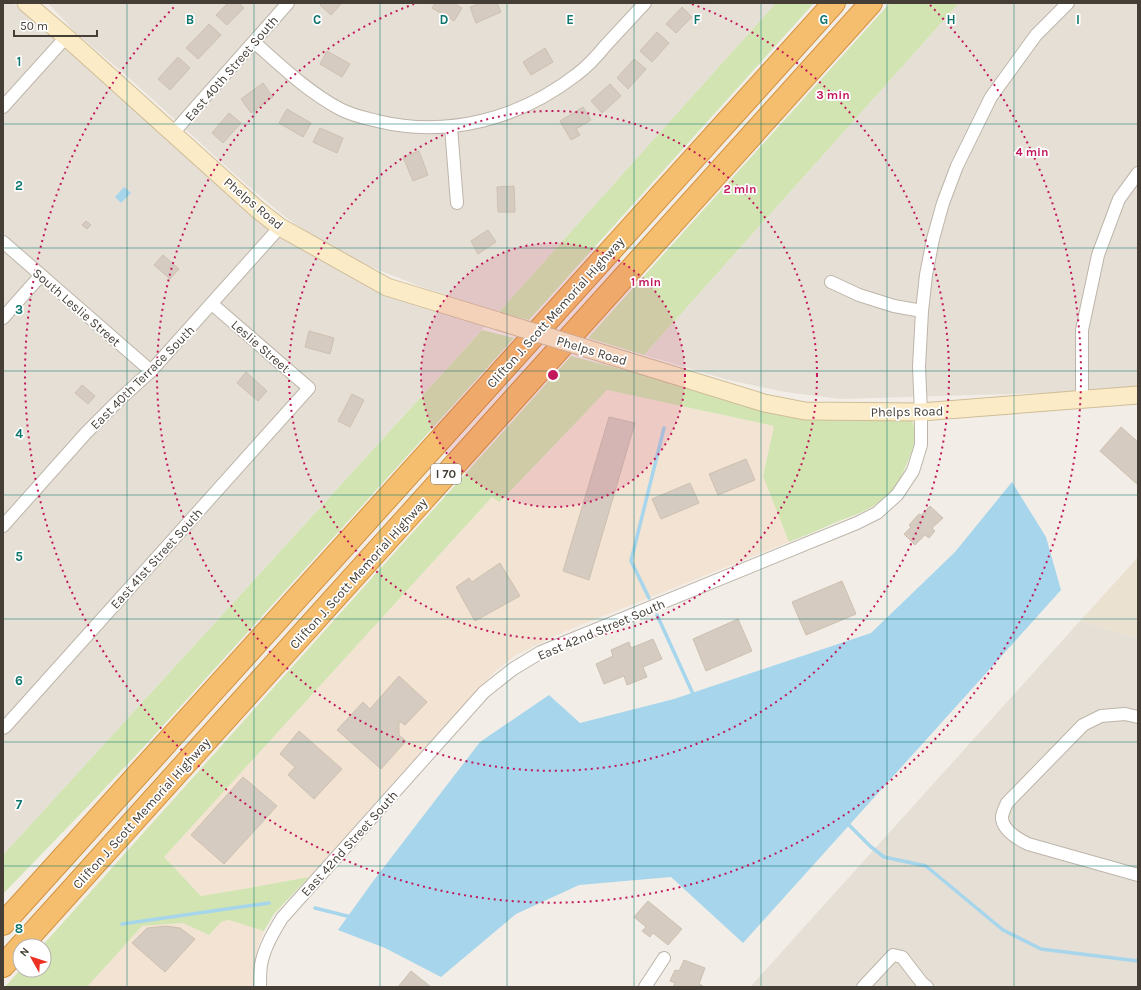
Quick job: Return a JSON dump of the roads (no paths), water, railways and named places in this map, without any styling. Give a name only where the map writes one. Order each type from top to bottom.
[{"type":"highway","name":"Clifton J. Scott Memorial Highway","points":[[7,919],[834,3]]},
{"type":"highway","name":"Clifton J. Scott Memorial Highway","points":[[29,938],[870,3]]},
{"type":"highway","name":"Clifton J. Scott Memorial Highway","points":[[3,966],[12,956]]},
{"type":"street","name":"Phelps Road","points":[[26,3],[66,37],[258,210],[280,227],[387,287],[764,403],[805,411],[921,412],[1138,395]]},
{"type":"street","name":"East 40th Street South","points":[[173,133],[288,3]]},
{"type":"street","points":[[254,42],[293,77],[340,109],[364,118],[390,124],[422,128],[451,127],[501,116],[530,104],[553,92],[578,74],[645,3]]},
{"type":"street","name":"East 42nd Street South","points":[[260,987],[261,966],[264,955],[272,934],[282,918],[484,692],[513,669],[541,652],[857,523],[877,513],[898,495],[913,471],[921,445],[919,368],[922,311],[926,275],[933,239],[943,204],[957,166],[992,97],[1036,35],[1068,3]]},
{"type":"street","points":[[3,107],[66,37]]},
{"type":"street","points":[[451,127],[457,203]]},
{"type":"street","points":[[1082,400],[1082,330],[1098,255],[1119,199],[1138,173]]},
{"type":"street","name":"East 40th Terrace South","points":[[3,526],[86,433],[151,371],[280,227]]},
{"type":"street","name":"South Leslie Street","points":[[3,242],[151,371]]},
{"type":"street","points":[[3,318],[41,275]]},
{"type":"street","points":[[832,282],[859,295],[894,306],[922,311]]},
{"type":"street","name":"Leslie Street","points":[[212,304],[309,388]]},
{"type":"street","name":"East 41st Street South","points":[[3,728],[309,388]]},
{"type":"street","points":[[1138,717],[1125,714],[1101,716],[1083,725],[1006,803],[1002,816],[1005,826],[1016,837],[1028,844],[1138,874]]},
{"type":"street","points":[[863,987],[893,954],[902,957],[922,983],[927,987]]},
{"type":"street","points":[[645,987],[664,958]]},
{"type":"water","points":[[124,187],[131,193],[121,203],[115,197]]},
{"type":"water","points":[[1012,482],[1046,537],[1061,590],[743,943],[671,877],[579,885],[516,914],[441,977],[385,948],[338,930],[374,880],[480,742],[549,695],[580,723],[674,699],[871,633],[955,552]]},
{"type":"waterway","points":[[649,598],[631,561],[664,428]]},
{"type":"waterway","points":[[657,615],[694,696]]},
{"type":"waterway","points":[[847,823],[870,846],[884,857],[926,866],[1003,930],[1041,949],[1138,961]]},
{"type":"waterway","points":[[122,924],[269,903]]},
{"type":"waterway","points":[[315,908],[351,917]]}]
